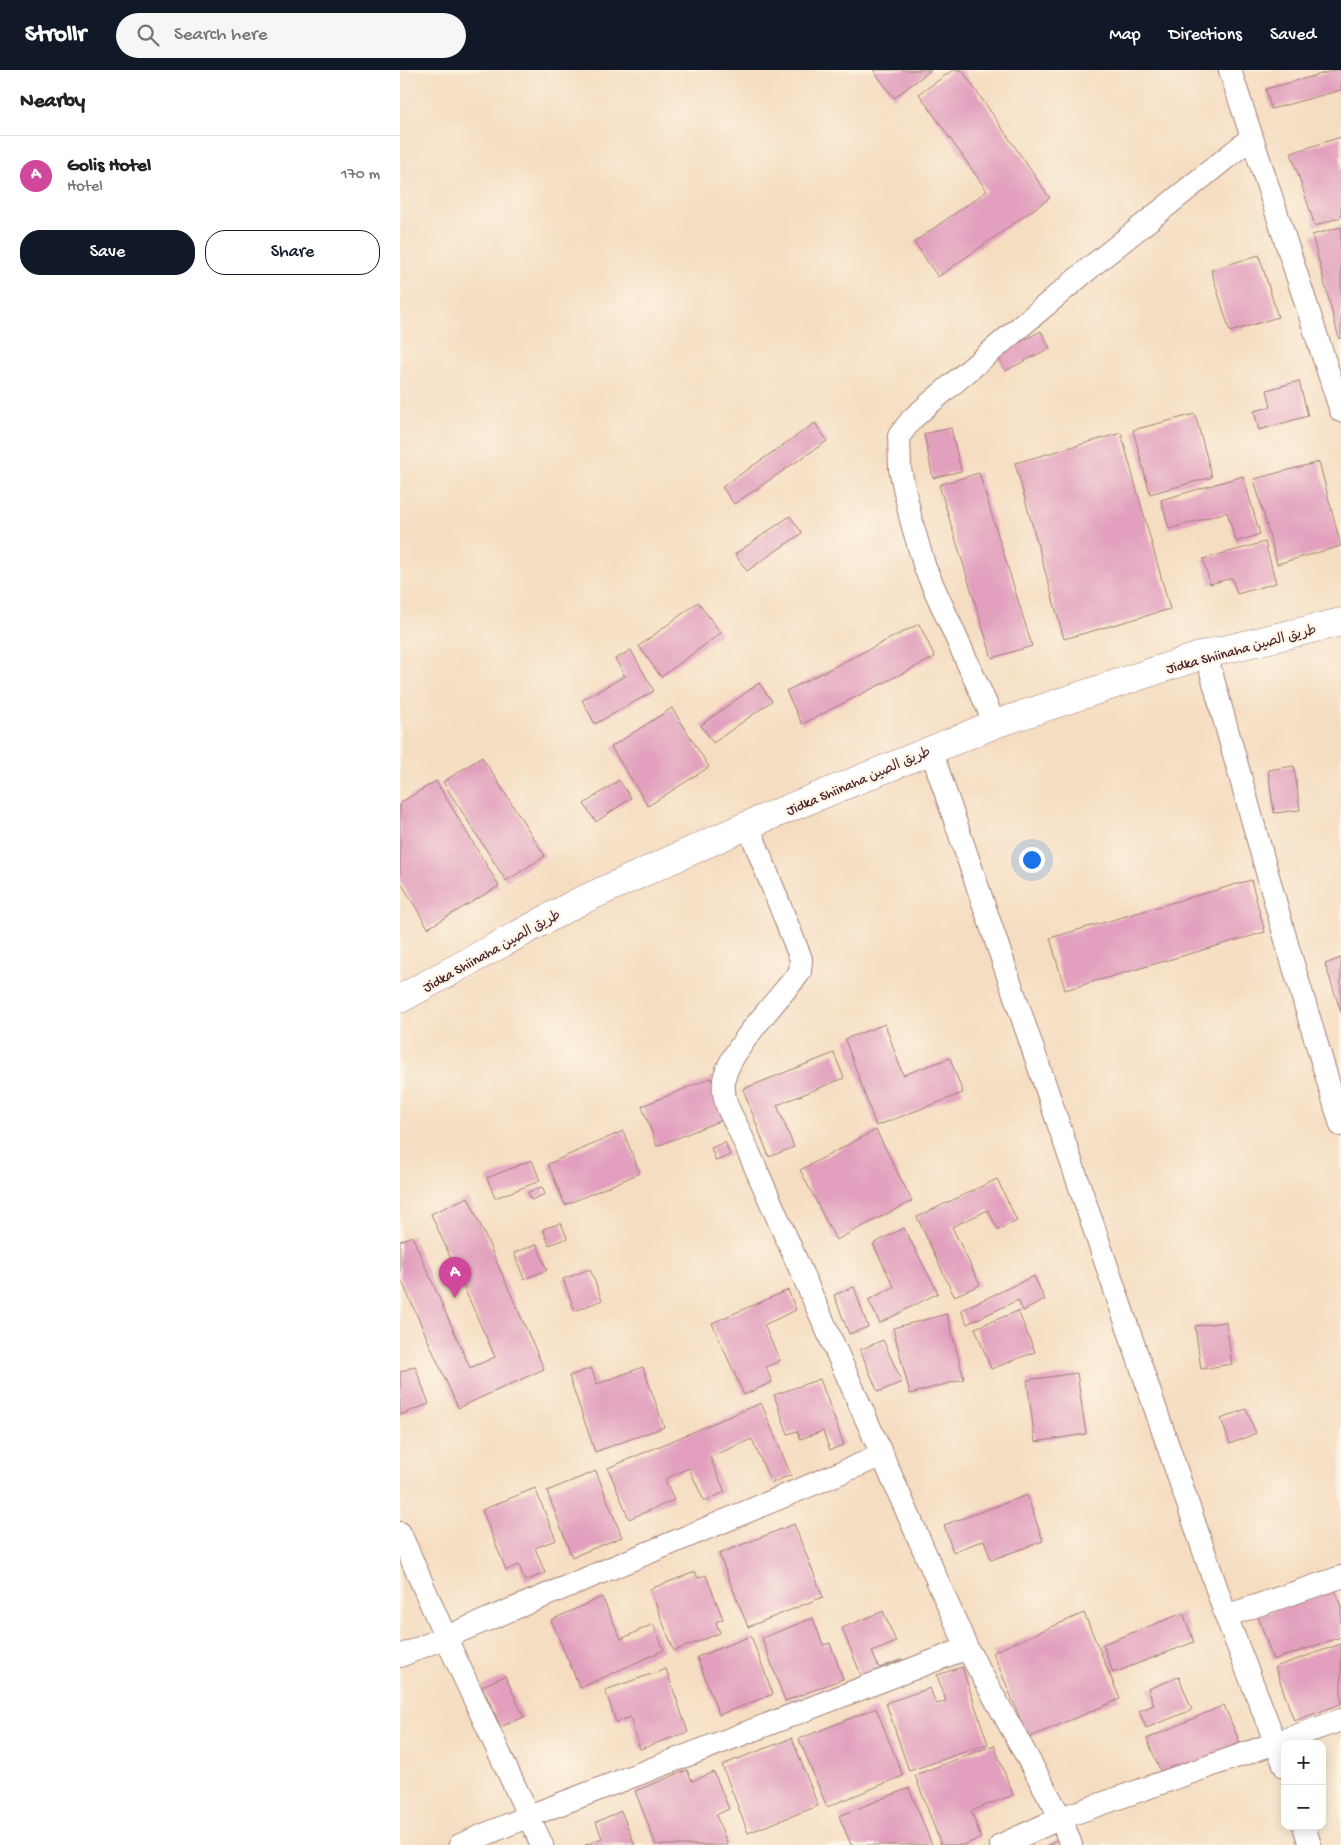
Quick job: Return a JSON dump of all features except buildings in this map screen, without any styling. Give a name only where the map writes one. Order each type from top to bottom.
[{"type":"main road","name":"Jidka Shiinaha طريق الصين","points":[[400,1000],[576,903],[748,825],[995,724],[1206,654],[1341,622]]},
{"type":"street","points":[[1230,70],[1341,411]]},
{"type":"street","points":[[995,724],[925,568],[911,520],[900,469],[899,436],[912,419],[936,398],[1092,266],[1251,138]]},
{"type":"street","points":[[1206,654],[1287,944],[1341,1124]]},
{"type":"street","points":[[931,750],[1226,1616],[1281,1754]]},
{"type":"street","points":[[748,825],[800,959],[800,972],[732,1058],[724,1080],[725,1105],[738,1128],[967,1648],[1061,1818],[1071,1845]]},
{"type":"street","points":[[400,1656],[883,1455]]},
{"type":"street","points":[[400,1533],[445,1636],[542,1845]]},
{"type":"street","points":[[1226,1616],[1341,1577]]},
{"type":"street","points":[[460,1845],[529,1816],[967,1648]]},
{"type":"street","points":[[1001,1845],[1061,1818],[1341,1720]]},
{"type":"street","points":[[1305,1830],[1310,1845]]},
{"type":"place","name":"Golis Hotel","points":[[455,1298]]}]
